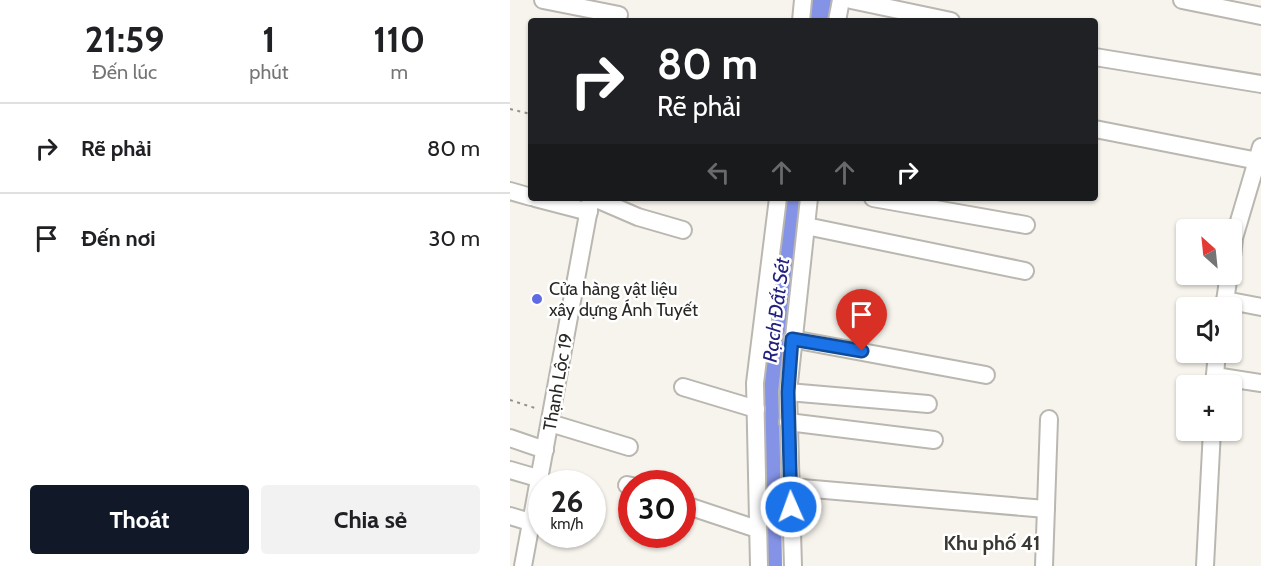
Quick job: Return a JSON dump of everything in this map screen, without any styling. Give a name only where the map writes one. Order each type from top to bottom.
[{"type":"street","points":[[543,0],[619,12]]},
{"type":"street","points":[[801,18],[803,0]]},
{"type":"street","points":[[838,18],[841,0]]},
{"type":"street","points":[[851,0],[937,18]]},
{"type":"street","points":[[1182,0],[1261,16]]},
{"type":"street","points":[[1098,57],[1261,84]]},
{"type":"street","points":[[1098,129],[1259,154],[1254,199],[1242,231]]},
{"type":"street","points":[[510,190],[528,196]]},
{"type":"street","points":[[569,201],[592,203],[683,230]]},
{"type":"street","points":[[759,566],[755,383],[778,201]]},
{"type":"street","points":[[794,566],[788,392],[809,201]]},
{"type":"street","points":[[890,201],[1026,225]]},
{"type":"street","name":"Thạnh Lộc 19","points":[[543,470],[592,203]]},
{"type":"street","points":[[806,226],[1025,271]]},
{"type":"street","points":[[1242,305],[1261,307]]},
{"type":"street","points":[[792,339],[986,375]]},
{"type":"street","points":[[1242,382],[1261,383]]},
{"type":"street","points":[[683,387],[756,409]]},
{"type":"street","points":[[788,392],[928,404]]},
{"type":"street","points":[[551,418],[629,447]]},
{"type":"street","points":[[1044,566],[1049,419]]},
{"type":"street","points":[[788,422],[934,440]]},
{"type":"street","points":[[510,438],[546,450]]},
{"type":"street","points":[[1205,566],[1211,441]]},
{"type":"street","points":[[510,470],[528,475]]},
{"type":"street","points":[[790,487],[1046,509]]},
{"type":"street","points":[[696,509],[757,529]]},
{"type":"street","points":[[510,516],[528,521]]},
{"type":"street","name":"Thạnh Lộc 19","points":[[523,566],[528,544]]},
{"type":"path","points":[[510,109],[528,113]]},
{"type":"path","points":[[510,400],[551,418]]},
{"type":"waterway","name":"Rạch Đất Sét","points":[[815,18],[818,0]]},
{"type":"waterway","name":"Rạch Đất Sét","points":[[769,566],[766,386],[790,201]]},
{"type":"place","name":"Cửa hàng vật liệu xây dựng Ánh Tuyết","points":[[537,299]]},
{"type":"district","name":"Khu phố 41","points":[[992,543]]},
{"type":"route","points":[[791,507],[788,392],[792,339],[862,351]]}]
